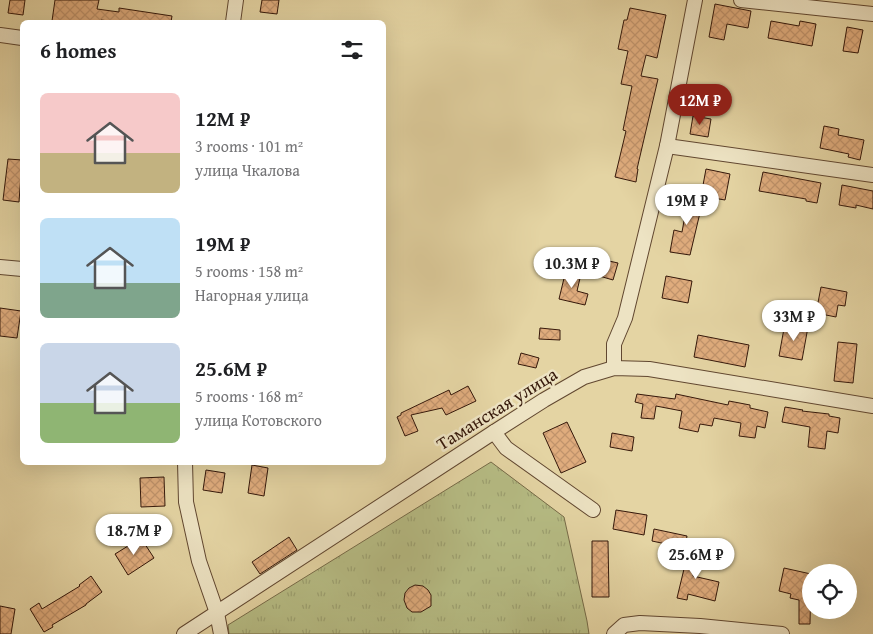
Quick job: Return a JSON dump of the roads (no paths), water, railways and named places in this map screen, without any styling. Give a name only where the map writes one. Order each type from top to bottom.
[{"type":"street","points":[[233,20],[236,0]]},
{"type":"street","points":[[614,368],[614,344],[625,318],[667,146],[695,0]]},
{"type":"street","points":[[742,0],[873,14]]},
{"type":"street","points":[[0,35],[20,38]]},
{"type":"street","points":[[667,146],[873,175]]},
{"type":"street","points":[[0,267],[20,269]]},
{"type":"street","name":"Таманская улица","points":[[184,634],[494,432],[584,377],[614,368],[649,370],[873,406]]},
{"type":"street","points":[[494,432],[506,448],[593,510]]},
{"type":"street","points":[[184,465],[186,502],[199,560],[217,613],[221,634]]},
{"type":"street","points":[[614,634],[624,625],[640,623],[700,626],[782,634]]}]
